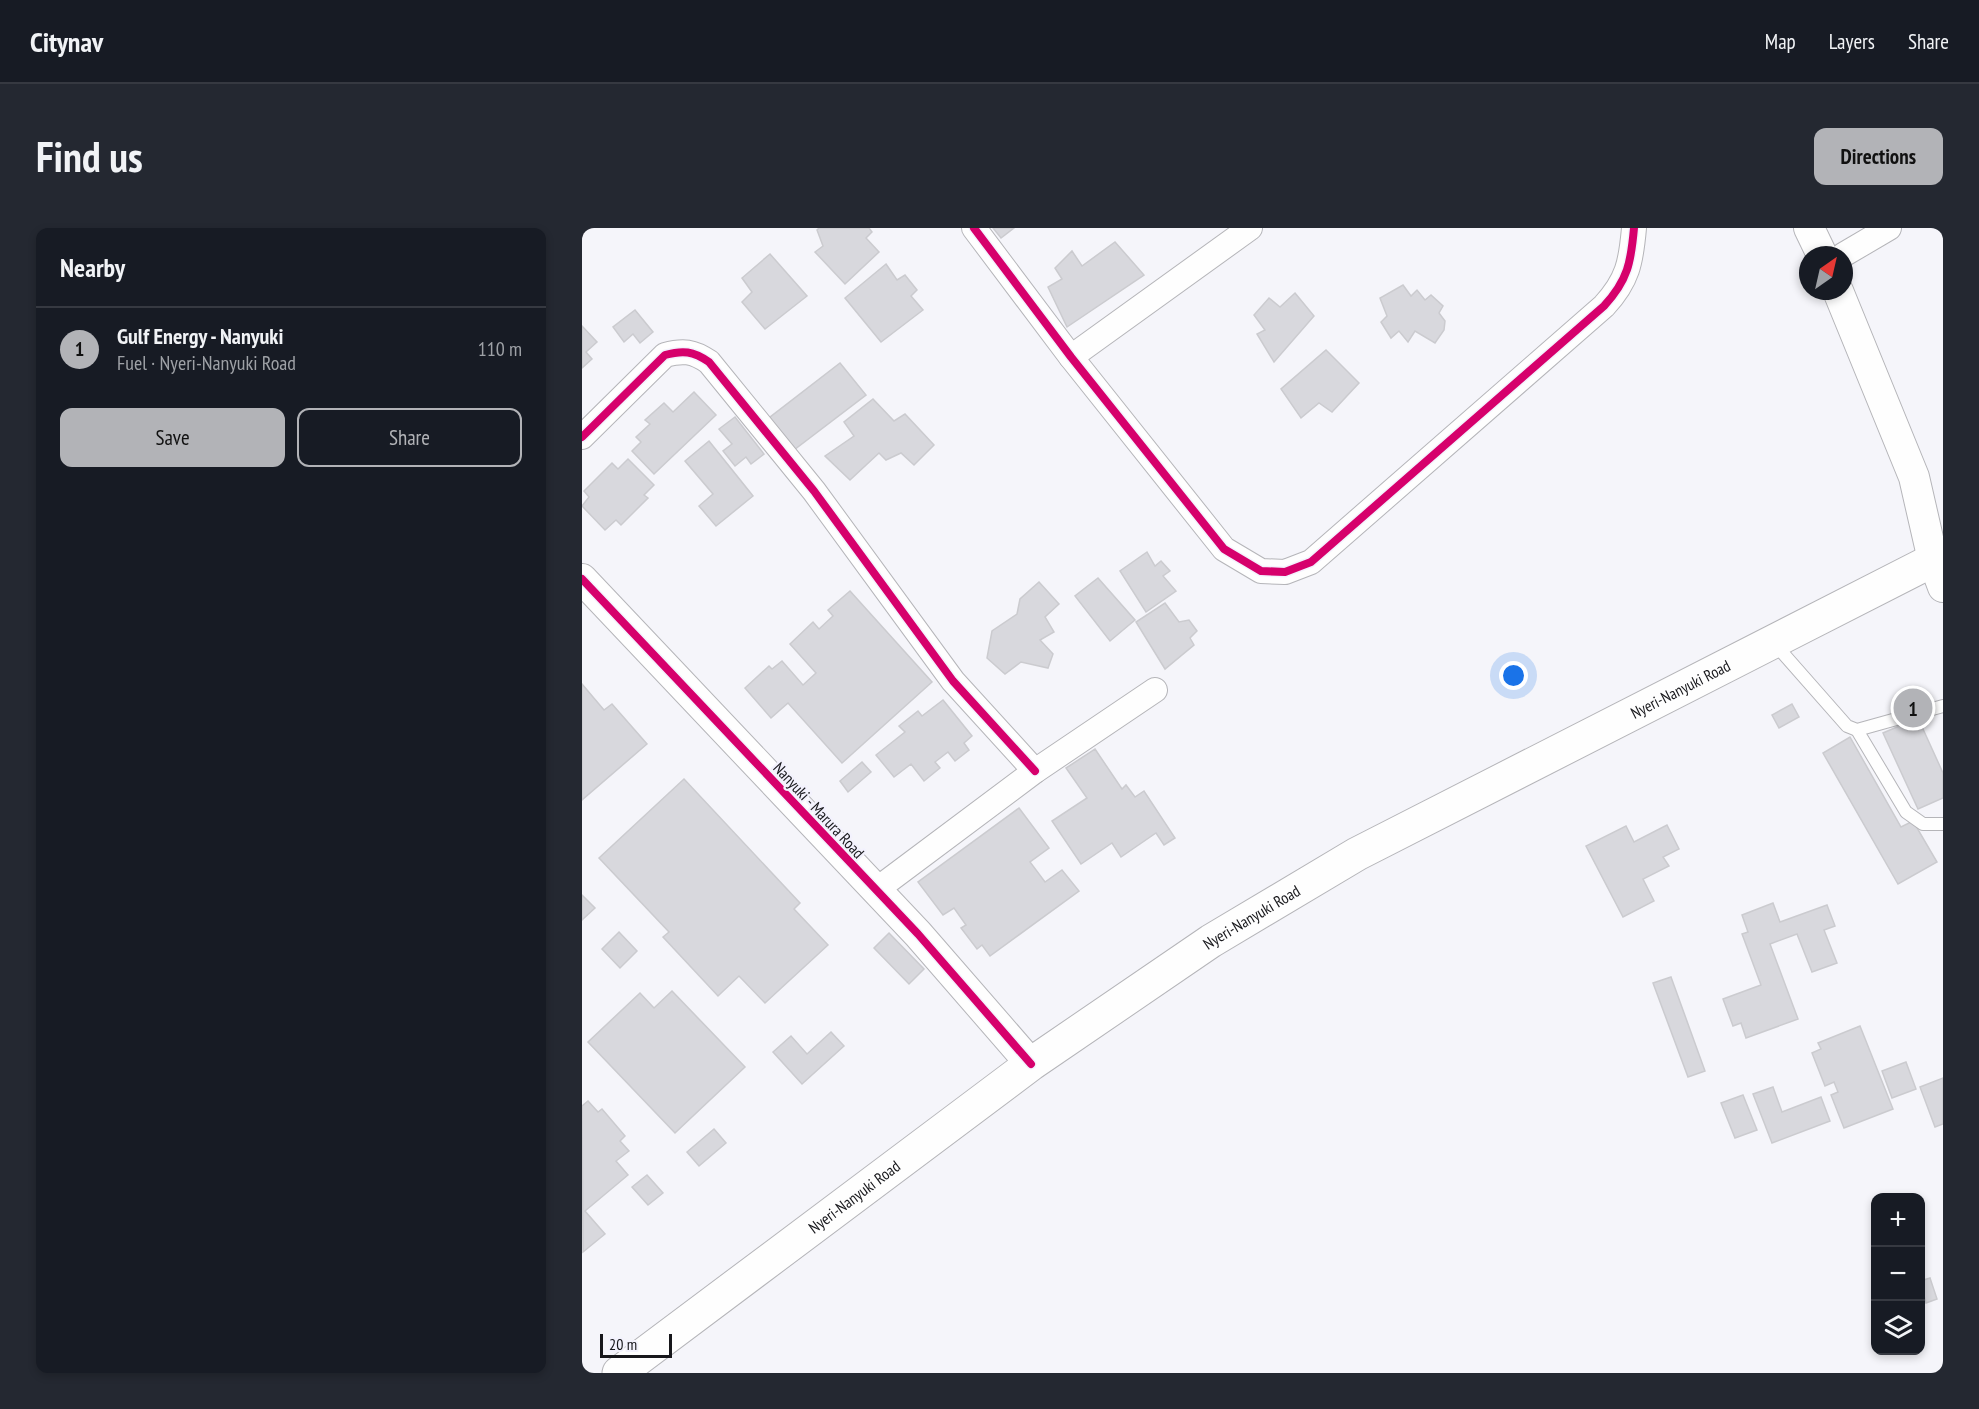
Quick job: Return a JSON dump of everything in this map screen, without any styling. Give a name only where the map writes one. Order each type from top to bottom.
[{"type":"highway","name":"Nyeri-Nanyuki Road","points":[[619,1373],[1031,1064],[1211,941],[1357,854],[1774,644],[1940,567]]},
{"type":"street","points":[[974,228],[1071,357],[1224,549],[1261,571],[1286,572],[1311,562],[1604,306],[1620,289],[1628,272],[1634,228]]},
{"type":"street","points":[[1071,357],[1250,228]]},
{"type":"street","points":[[1809,228],[1818,246]]},
{"type":"street","points":[[1853,249],[1889,228]]},
{"type":"street","points":[[1842,300],[1914,477],[1940,567]]},
{"type":"street","points":[[582,438],[665,355],[682,351],[694,352],[708,362],[814,491],[953,681],[1035,771]]},
{"type":"street","name":"Nanyuki - Marura Road","points":[[582,579],[876,890],[1031,1064]]},
{"type":"street","points":[[876,890],[1035,771],[1155,690]]},
{"type":"lane","points":[[1774,644],[1847,726],[1857,730],[1906,812],[1923,824],[1943,824]]},
{"type":"lane","points":[[1857,730],[1943,706]]},
{"type":"building","points":[[819,228],[869,228],[872,232],[866,238],[879,252],[845,284],[815,252],[823,246],[817,230]]},
{"type":"building","points":[[993,228],[1014,228],[1001,238]]},
{"type":"building","points":[[1115,242],[1144,275],[1067,327],[1048,287],[1062,279],[1055,268],[1072,251],[1082,266]]},
{"type":"building","points":[[770,254],[807,296],[765,329],[742,302],[752,292],[742,278]]},
{"type":"building","points":[[886,264],[897,280],[905,275],[917,290],[911,296],[923,310],[881,342],[845,298]]},
{"type":"building","points":[[1403,285],[1411,296],[1417,290],[1425,300],[1431,295],[1443,306],[1439,313],[1445,321],[1444,330],[1435,343],[1415,331],[1408,342],[1399,331],[1391,338],[1381,322],[1387,316],[1380,298]]},
{"type":"building","points":[[1295,293],[1314,316],[1274,362],[1257,334],[1265,330],[1254,315],[1269,298],[1280,307]]},
{"type":"building","points":[[635,310],[653,332],[640,343],[633,334],[624,342],[613,327]]},
{"type":"building","points":[[582,326],[597,342],[586,352],[592,359],[582,368]]},
{"type":"building","points":[[1326,350],[1359,383],[1332,412],[1319,403],[1301,418],[1281,389]]},
{"type":"building","points":[[840,363],[866,395],[790,453],[765,421]]},
{"type":"building","points":[[694,392],[716,415],[654,474],[632,451],[641,442],[636,437],[650,424],[645,420],[664,403],[673,412]]},
{"type":"building","points":[[873,399],[894,421],[905,414],[934,445],[914,465],[901,453],[886,460],[879,453],[850,480],[825,456],[854,436],[844,422]]},
{"type":"building","points":[[735,417],[764,454],[751,464],[746,457],[735,466],[723,451],[732,444],[719,429]]},
{"type":"building","points":[[709,441],[753,496],[716,526],[699,506],[713,494],[685,461]]},
{"type":"building","points":[[628,459],[654,485],[644,495],[648,498],[621,525],[616,520],[605,530],[582,506],[589,497],[584,491],[612,463],[618,469]]},
{"type":"building","points":[[1147,552],[1155,566],[1161,561],[1170,571],[1163,576],[1176,591],[1146,612],[1120,571]]},
{"type":"building","points":[[1098,578],[1135,620],[1110,641],[1075,596]]},
{"type":"building","points":[[1039,582],[1059,604],[1045,617],[1054,632],[1040,640],[1053,654],[1048,668],[1021,662],[1005,674],[987,658],[992,631],[1017,614],[1020,599]]},
{"type":"building","points":[[850,591],[932,682],[842,763],[788,703],[771,718],[745,688],[769,666],[772,669],[782,661],[803,685],[816,673],[790,644],[813,622],[819,629],[833,616],[828,610]]},
{"type":"building","points":[[1165,603],[1179,622],[1189,620],[1197,631],[1190,638],[1194,645],[1165,669],[1136,622]]},
{"type":"building","points":[[582,684],[604,710],[612,704],[647,744],[582,800]]},
{"type":"building","points":[[943,700],[972,736],[964,743],[969,750],[955,761],[948,752],[935,762],[940,768],[924,781],[911,764],[894,777],[876,755],[905,732],[899,726],[918,711],[922,716]]},
{"type":"building","points":[[1792,704],[1799,717],[1779,728],[1772,715]]},
{"type":"building","points":[[1918,718],[1943,773],[1943,798],[1918,809],[1883,733]]},
{"type":"building","points":[[1850,737],[1901,827],[1913,821],[1937,862],[1898,884],[1823,753]]},
{"type":"building","points":[[1095,749],[1122,789],[1126,785],[1135,797],[1144,791],[1175,838],[1164,845],[1156,833],[1121,857],[1112,843],[1081,864],[1052,821],[1087,798],[1066,768]]},
{"type":"building","points":[[862,762],[871,772],[848,792],[840,781]]},
{"type":"building","points":[[684,779],[800,903],[794,909],[828,945],[765,1003],[739,976],[718,996],[663,937],[669,932],[599,858]]},
{"type":"building","points":[[1019,808],[1049,848],[1030,862],[1045,882],[1062,870],[1079,891],[990,956],[982,945],[977,949],[961,928],[966,925],[954,908],[943,915],[918,882]]},
{"type":"building","points":[[1667,825],[1679,849],[1663,857],[1669,866],[1643,879],[1654,901],[1623,917],[1586,846],[1626,826],[1634,842]]},
{"type":"building","points":[[582,895],[595,908],[582,920]]},
{"type":"building","points":[[1773,903],[1780,922],[1827,905],[1835,926],[1824,930],[1837,963],[1812,972],[1797,934],[1770,944],[1798,1019],[1746,1038],[1741,1023],[1733,1026],[1723,999],[1761,985],[1742,934],[1748,932],[1742,915]]},
{"type":"building","points":[[619,932],[637,951],[620,968],[602,949]]},
{"type":"building","points":[[889,933],[924,969],[909,984],[874,948]]},
{"type":"building","points":[[1671,977],[1705,1071],[1688,1077],[1653,983]]},
{"type":"building","points":[[672,991],[745,1067],[675,1133],[588,1042],[640,993],[654,1008]]},
{"type":"building","points":[[1860,1026],[1893,1109],[1844,1128],[1831,1095],[1838,1092],[1834,1082],[1825,1086],[1812,1053],[1821,1049],[1818,1043]]},
{"type":"building","points":[[831,1032],[844,1046],[802,1084],[773,1052],[791,1036],[807,1054]]},
{"type":"building","points":[[1906,1062],[1916,1089],[1892,1098],[1882,1071]]},
{"type":"building","points":[[1943,1078],[1943,1124],[1935,1127],[1920,1087]]},
{"type":"building","points":[[1773,1087],[1782,1112],[1821,1097],[1830,1121],[1772,1143],[1753,1094]]},
{"type":"building","points":[[1743,1095],[1757,1130],[1735,1138],[1721,1103]]},
{"type":"building","points":[[588,1101],[598,1112],[602,1109],[625,1136],[620,1141],[629,1151],[616,1161],[628,1175],[585,1211],[605,1234],[583,1252],[582,1106]]},
{"type":"building","points":[[714,1129],[726,1143],[699,1166],[687,1152]]},
{"type":"building","points":[[647,1175],[663,1193],[648,1205],[632,1187]]},
{"type":"building","points":[[1930,1278],[1937,1299],[1926,1303],[1925,1299],[1925,1280]]},
{"type":"cycle path","points":[[974,228],[1071,357],[1224,549],[1261,571],[1285,572],[1311,562],[1604,306],[1618,288],[1627,270],[1634,228]]},
{"type":"cycle path","points":[[582,437],[665,355],[677,352],[688,353],[709,362],[814,491],[953,681],[1035,771]]},
{"type":"cycle path","points":[[582,579],[918,934],[1031,1064]]},
{"type":"place","name":"Gulf Energy - Nanyuki","points":[[1913,708]]}]
